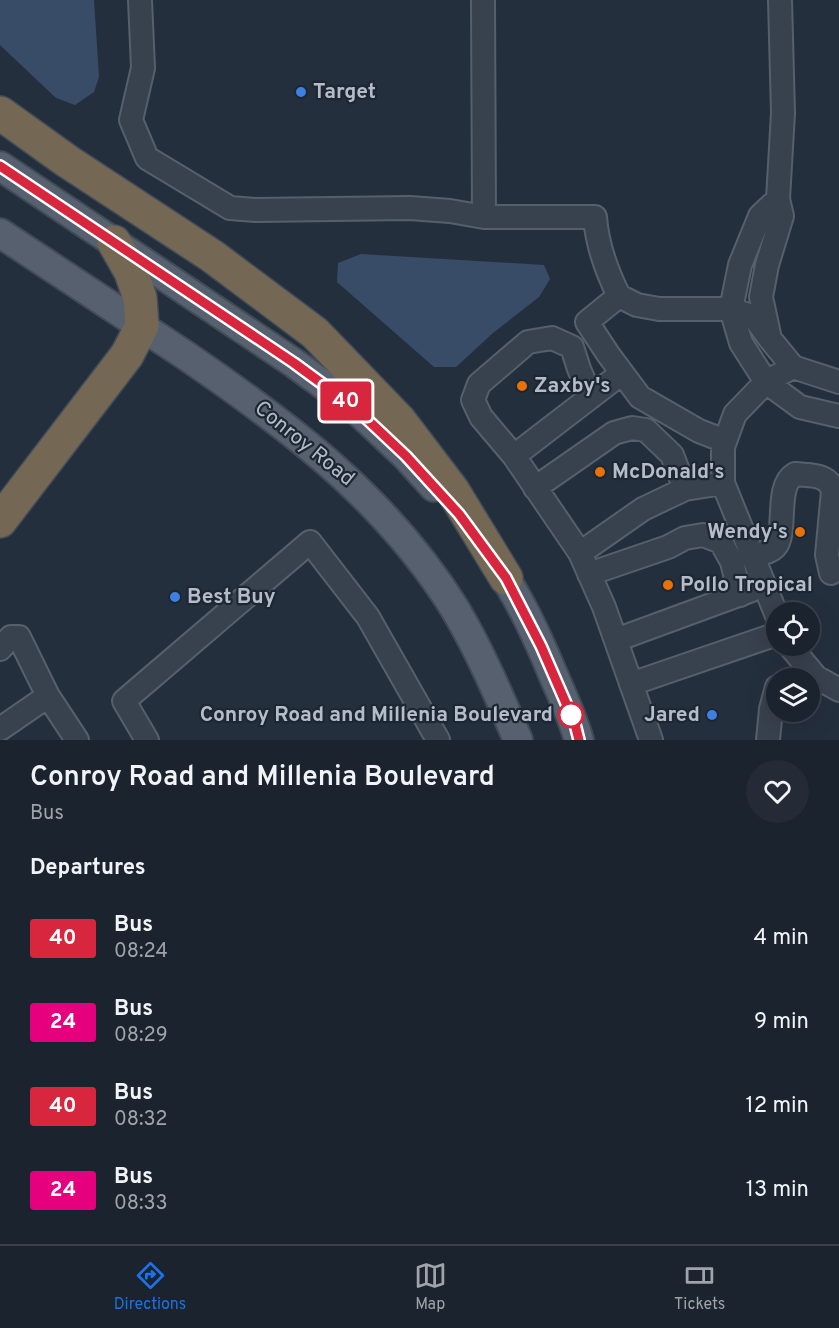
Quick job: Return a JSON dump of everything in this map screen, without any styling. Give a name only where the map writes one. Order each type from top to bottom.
[{"type":"highway","points":[[0,113],[67,161],[212,256],[315,333],[399,420],[453,491],[506,578]]},
{"type":"highway","points":[[0,521],[127,355],[142,326],[140,298],[134,280],[114,242]]},
{"type":"main road","points":[[0,166],[294,363],[354,407],[406,456],[459,514],[506,578],[541,646],[575,724],[579,740]]},
{"type":"main road","name":"Conroy Road","points":[[0,233],[238,392],[299,436],[358,489],[410,547],[454,609],[488,671],[518,740]]},
{"type":"lane","points":[[140,0],[143,68],[131,120],[147,158],[230,208],[256,210],[410,208],[484,217],[595,217],[596,231],[607,268],[619,296],[637,305],[659,309],[731,309],[754,317],[792,368],[839,382]]},
{"type":"lane","points":[[483,0],[484,217]]},
{"type":"lane","points":[[770,339],[761,297],[766,265],[782,216],[778,199],[783,113],[780,0]]},
{"type":"lane","points":[[778,199],[760,216],[740,265],[731,309],[741,343],[766,382],[800,407],[839,416]]},
{"type":"lane","points":[[619,296],[588,322],[622,373],[640,397],[699,431],[725,441]]},
{"type":"lane","points":[[591,397],[572,347],[552,338],[528,342],[479,384],[473,400],[481,417],[514,456],[580,553],[616,640],[651,740]]},
{"type":"lane","points":[[772,602],[723,483],[723,447],[735,414],[766,382],[792,368]]},
{"type":"lane","points":[[514,456],[622,373]]},
{"type":"lane","points":[[535,489],[614,433],[632,428],[646,430],[672,455],[685,489]]},
{"type":"lane","points":[[753,556],[771,550],[777,543],[784,494],[791,476],[821,477],[831,484],[833,491],[827,555],[831,573]]},
{"type":"lane","points":[[580,553],[643,509],[685,489],[723,483]]},
{"type":"lane","points":[[589,574],[668,547],[685,538],[703,535],[721,542],[732,562],[740,595]]},
{"type":"lane","points":[[147,740],[124,702],[310,542],[368,617],[438,740]]},
{"type":"lane","points":[[616,640],[765,585]]},
{"type":"lane","points":[[0,649],[11,637],[19,637],[48,696],[77,740]]},
{"type":"lane","points":[[631,684],[766,638]]},
{"type":"lane","points":[[798,656],[816,677],[839,690]]},
{"type":"lane","points":[[0,729],[48,696]]},
{"type":"lane","points":[[768,740],[770,722]]},
{"type":"water","points":[[0,0],[94,0],[99,77],[94,92],[75,105],[56,98],[0,45]]},
{"type":"water","points":[[361,254],[544,265],[550,279],[539,297],[493,333],[456,367],[434,367],[337,282],[338,263]]},
{"type":"bus line","name":"40","points":[[0,166],[294,363],[354,407],[406,456],[459,514],[506,578],[541,646],[575,724],[579,740]]},
{"type":"place","name":"Target","points":[[301,92]]},
{"type":"place","name":"Zaxby's","points":[[522,386]]},
{"type":"place","name":"McDonald's","points":[[600,472]]},
{"type":"place","name":"Wendy's","points":[[800,532]]},
{"type":"place","name":"Pollo Tropical","points":[[668,585]]},
{"type":"place","name":"Best Buy","points":[[175,597]]},
{"type":"place","name":"Conroy Road and Millenia Boulevard","points":[[571,715]]},
{"type":"place","name":"Jared","points":[[712,715]]}]
